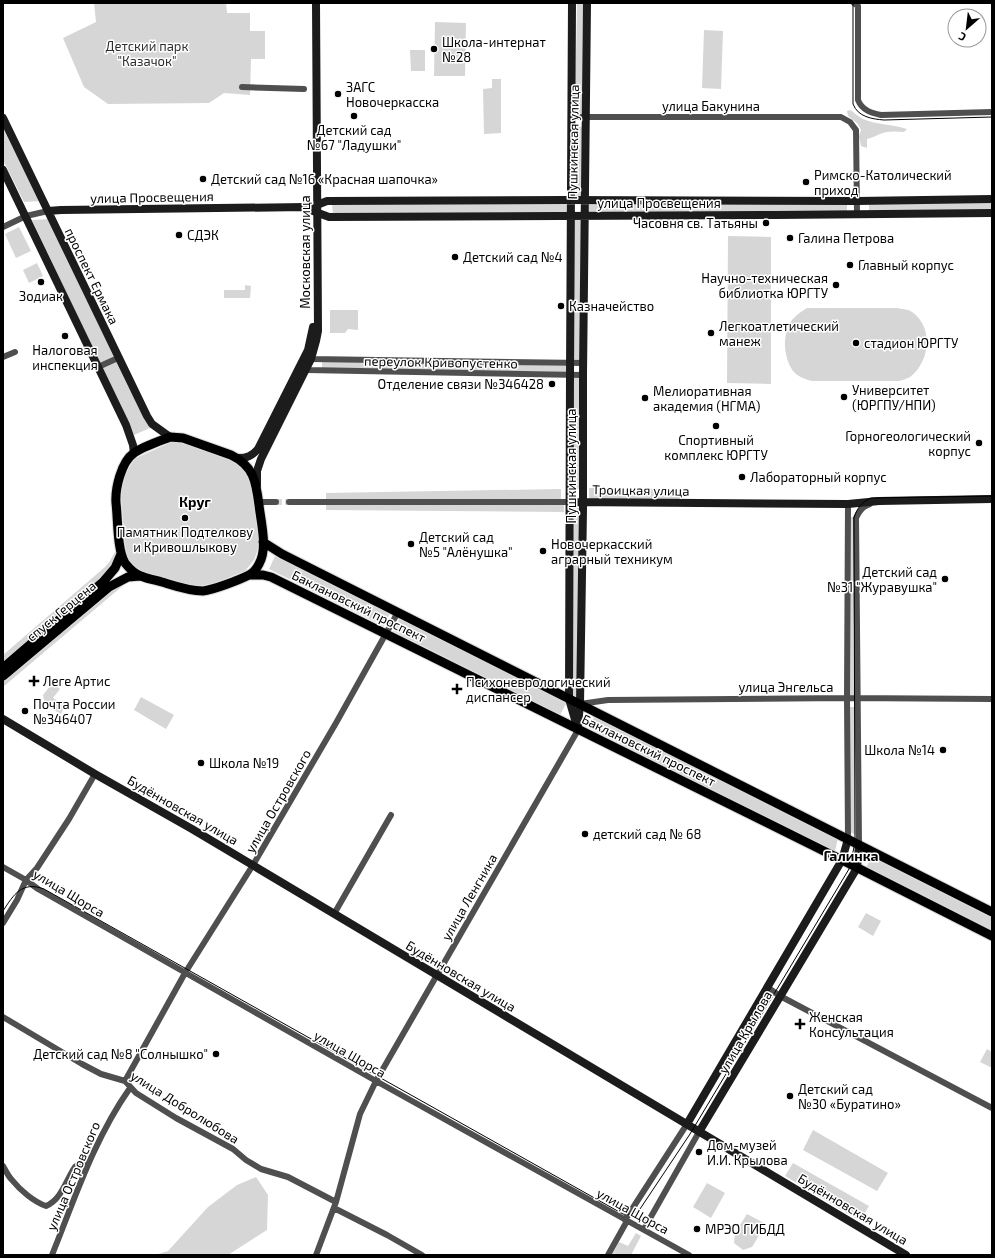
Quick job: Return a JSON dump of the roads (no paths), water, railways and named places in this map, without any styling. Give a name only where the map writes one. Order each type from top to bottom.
[{"type":"main road","points":[[170,437],[191,440],[238,458],[250,470],[257,488],[264,550],[256,569],[249,575],[216,588],[201,591],[189,590],[140,576],[128,567],[121,554],[116,498],[120,475],[134,453],[170,437]]},
{"type":"main road","name":"Баклановский проспект","points":[[263,542],[282,554],[992,912]]},
{"type":"main road","name":"спуск Герцена","points":[[3,668],[103,582],[115,568],[121,554]]},
{"type":"main road","name":"Баклановский проспект","points":[[249,575],[263,575],[271,577],[992,936]]},
{"type":"main road","name":"спуск Герцена","points":[[3,676],[109,587],[128,577],[140,576]]},
{"type":"street","name":"Московская улица","points":[[257,488],[257,471],[261,459],[308,358],[308,350],[313,331],[312,3]]},
{"type":"street","name":"Московская улица","points":[[313,208],[316,3]]},
{"type":"street","name":"Пушкинская улица","points":[[572,3],[569,699],[578,730]]},
{"type":"street","name":"Пушкинская улица","points":[[578,730],[580,704],[583,502],[584,215],[587,3]]},
{"type":"street","points":[[854,3],[858,6],[858,100],[864,109],[880,115],[992,112]]},
{"type":"street","points":[[242,87],[304,89]]},
{"type":"street","name":"улица Бакунина","points":[[571,117],[841,117],[850,122],[856,130],[857,201]]},
{"type":"street","name":"проспект Ермака","points":[[3,118],[147,416],[152,424],[170,437]]},
{"type":"street","points":[[3,170],[126,425],[133,445],[134,453]]},
{"type":"street","name":"улица Просвещения","points":[[3,227],[26,216],[48,211],[313,208],[327,201],[857,201],[992,199]]},
{"type":"street","points":[[857,201],[857,214]]},
{"type":"street","name":"улица Просвещения","points":[[313,208],[329,217],[992,213]]},
{"type":"street","points":[[3,357],[14,352]]},
{"type":"street","points":[[98,367],[118,358]]},
{"type":"street","name":"переулок Кривопустенко","points":[[308,358],[583,364]]},
{"type":"street","name":"Московская улица","points":[[238,458],[249,457],[258,449],[303,368]]},
{"type":"street","name":"переулок Кривопустенко","points":[[303,368],[583,375]]},
{"type":"street","name":"Троицкая улица","points":[[289,502],[848,504],[879,501],[992,499]]},
{"type":"street","points":[[859,845],[856,518],[865,506],[879,501]]},
{"type":"street","points":[[258,502],[276,502]]},
{"type":"street","points":[[848,504],[848,839]]},
{"type":"street","name":"улица Островского","points":[[124,1081],[185,973],[253,865],[398,612]]},
{"type":"street","name":"улица Энгельса","points":[[580,704],[608,700],[847,698],[992,699]]},
{"type":"street","name":"Будённовская улица","points":[[3,719],[95,774],[185,824],[906,1255]]},
{"type":"street","name":"улица Ленгника","points":[[316,1255],[335,1205],[360,1114],[376,1081],[578,730]]},
{"type":"street","points":[[3,923],[17,900],[26,880],[37,868],[69,819],[95,774]]},
{"type":"street","points":[[334,914],[391,815]]},
{"type":"street","name":"улица Крылова","points":[[608,1255],[626,1220],[687,1124],[842,860],[848,839]]},
{"type":"street","name":"улица Крылова","points":[[644,1229],[699,1132],[857,868],[859,845]]},
{"type":"street","name":"улица Щорса","points":[[3,867],[26,880],[38,889],[185,973],[689,1255]]},
{"type":"street","points":[[767,987],[780,996],[992,1108]]},
{"type":"street","name":"улица Добролюбова","points":[[3,1017],[100,1074],[124,1081],[136,1093],[176,1118],[233,1149],[246,1160],[261,1169],[288,1177],[422,1255]]},
{"type":"street","name":"улица Островского","points":[[52,1255],[88,1163],[109,1120],[130,1088]]},
{"type":"street","points":[[3,1166],[12,1180],[21,1189],[40,1204],[46,1206],[52,1204],[57,1198],[75,1167],[79,1164],[88,1163]]},
{"type":"tunnel","points":[[276,502],[289,502]]},
{"type":"tram line","points":[[853,3],[853,104],[858,112],[870,118],[884,120],[992,117]]},
{"type":"tram line","points":[[3,911],[15,894],[24,888],[36,887],[44,889],[623,1214],[634,1213],[640,1209],[690,1134],[849,869],[855,843],[854,518],[857,511],[862,503],[871,498],[992,496]]},
{"type":"place","name":"Школа-интернат №28","points":[[434,49]]},
{"type":"place","name":"ЗАГС Новочеркасска","points":[[338,94]]},
{"type":"place","name":"Детский сад №67 \"Ладушки\"","points":[[354,116]]},
{"type":"place","name":"Детский сад №16 «Красная шапочка»","points":[[203,179]]},
{"type":"place","name":"Римско-Католический приход","points":[[806,182]]},
{"type":"place","name":"Часовня св. Татьяны","points":[[766,223]]},
{"type":"place","name":"СДЭК","points":[[179,235]]},
{"type":"place","name":"Галина Петрова","points":[[790,238]]},
{"type":"place","name":"Детский сад №4","points":[[455,257]]},
{"type":"place","name":"Главный корпус","points":[[850,265]]},
{"type":"place","name":"Зодиак","points":[[41,282]]},
{"type":"place","name":"Научно-техническая библиотка ЮРГТУ","points":[[836,285]]},
{"type":"place","name":"Казначейство","points":[[561,306]]},
{"type":"place","name":"Легкоатлетический манеж","points":[[711,333]]},
{"type":"place","name":"Налоговая инспекция","points":[[65,336]]},
{"type":"place","name":"стадион ЮРГТУ","points":[[856,343]]},
{"type":"place","name":"Отделение связи №346428","points":[[552,384]]},
{"type":"place","name":"Университет (ЮРГПУ/НПИ)","points":[[844,397]]},
{"type":"place","name":"Мелиоративная академия (НГМА)","points":[[645,398]]},
{"type":"place","name":"Спортивный комплекс ЮРГТУ","points":[[716,426]]},
{"type":"place","name":"Горногеологический корпус","points":[[979,443]]},
{"type":"place","name":"Лабораторный корпус","points":[[742,477]]},
{"type":"place","name":"Памятник Подтелкову и Кривошлыкову","points":[[185,518]]},
{"type":"place","name":"Детский сад №5 \"Алёнушка\"","points":[[411,544]]},
{"type":"place","name":"Новочеркасский аграрный техникум","points":[[543,551]]},
{"type":"place","name":"Детский сад №31 \"Журавушка\"","points":[[945,579]]},
{"type":"place","name":"Леге Артис","points":[[34,681]]},
{"type":"place","name":"Психоневрологический диспансер","points":[[457,689]]},
{"type":"place","name":"Почта России №346407","points":[[25,711]]},
{"type":"place","name":"Школа №14","points":[[943,750]]},
{"type":"place","name":"Школа №19","points":[[201,763]]},
{"type":"place","name":"детский сад № 68","points":[[585,834]]},
{"type":"place","name":"Женская Консультация","points":[[800,1024]]},
{"type":"place","name":"Детский сад №8 \"Солнышко\"","points":[[216,1054]]},
{"type":"place","name":"Детский сад №30 «Буратино»","points":[[790,1096]]},
{"type":"place","name":"Дом-музей И.И. Крылова","points":[[699,1152]]},
{"type":"place","name":"МРЭО ГИБДД","points":[[697,1229]]},
{"type":"district","name":"Круг","points":[[195,501]]},
{"type":"district","name":"Галинка","points":[[851,855]]},
{"type":"park label","name":"Детский парк \"Казачок\"","points":[[147,54]]}]
